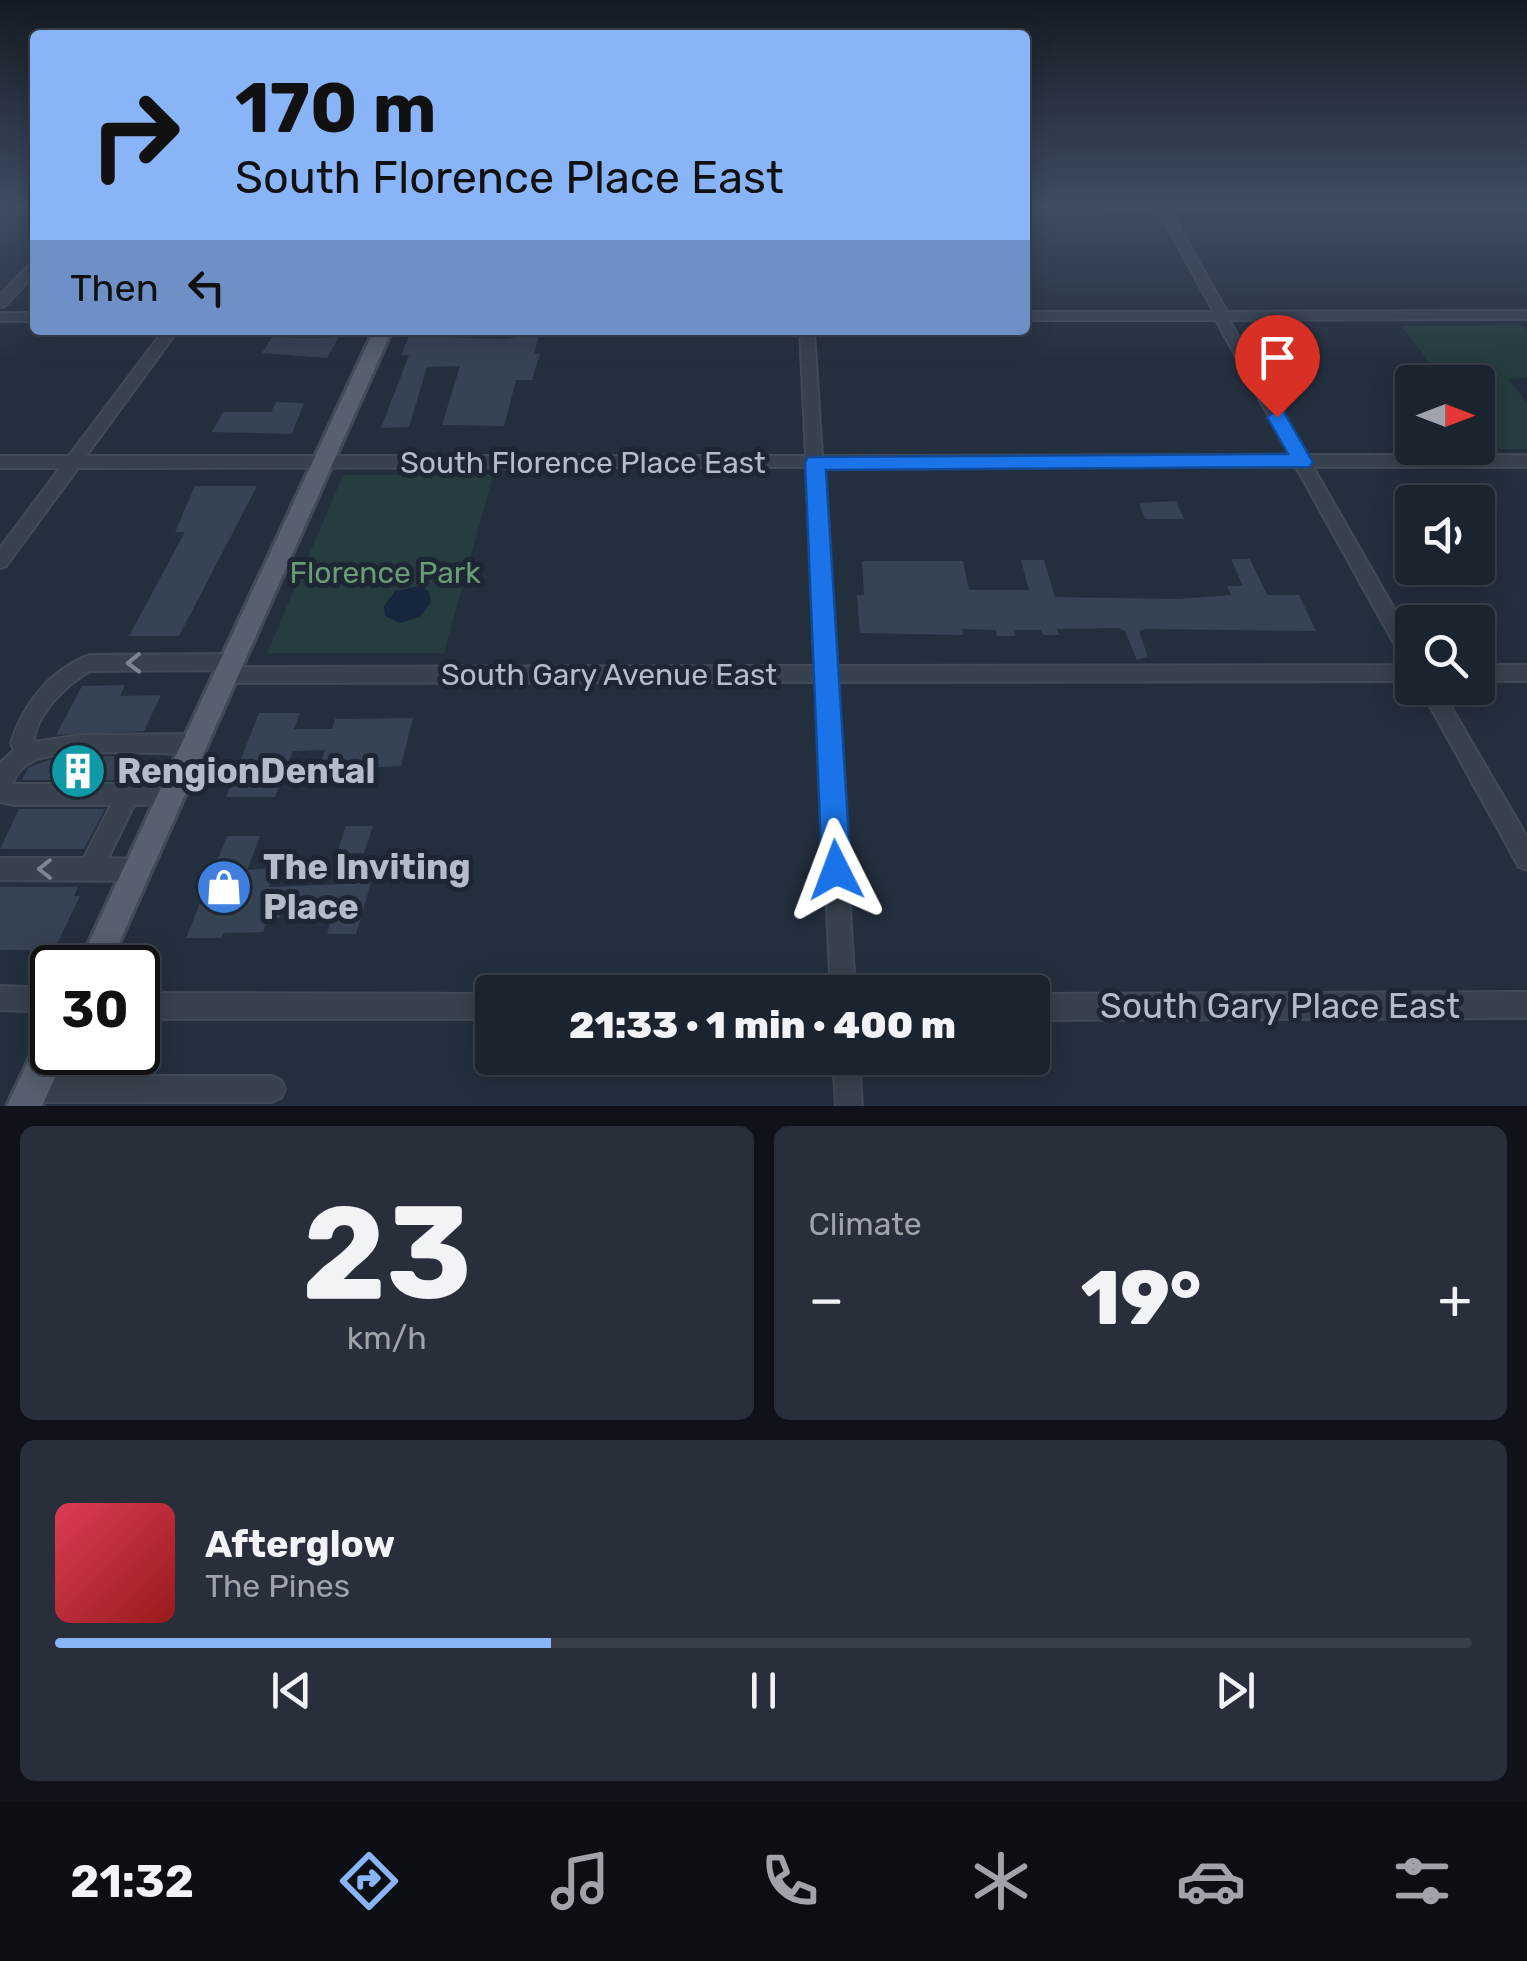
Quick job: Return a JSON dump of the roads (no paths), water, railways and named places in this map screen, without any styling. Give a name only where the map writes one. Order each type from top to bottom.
[{"type":"main road","points":[[103,945],[381,335]]},
{"type":"main road","points":[[27,1098],[38,1075]]},
{"type":"street","points":[[1190,259],[1395,627]]},
{"type":"street","points":[[0,303],[30,271]]},
{"type":"street","points":[[1030,316],[1527,315]]},
{"type":"street","points":[[0,317],[30,317]]},
{"type":"street","points":[[0,561],[167,335]]},
{"type":"street","points":[[807,335],[842,975]]},
{"type":"street","name":"South Florence Place East","points":[[0,462],[1527,462]]},
{"type":"street","name":"South Gary Avenue East","points":[[29,751],[20,742],[26,726],[76,667],[90,663],[228,669],[827,675],[1395,674]]},
{"type":"street","points":[[1495,673],[1527,673]]},
{"type":"street","points":[[1440,705],[1527,859]]},
{"type":"street","points":[[172,794],[14,795],[1,792],[1,781],[8,769],[29,751],[193,744]]},
{"type":"street","points":[[90,869],[128,794]]},
{"type":"street","points":[[0,869],[138,870]]},
{"type":"street","points":[[0,998],[30,999]]},
{"type":"street","points":[[160,1006],[475,1007]]},
{"type":"street","name":"South Gary Place East","points":[[1050,1007],[1527,1006]]},
{"type":"street","points":[[847,1075],[849,1106]]},
{"type":"street","points":[[27,1098],[272,1089]]},
{"type":"water","points":[[421,586],[429,592],[431,602],[420,617],[400,623],[385,616],[384,606],[395,591]]},
{"type":"place","name":"RengionDental","points":[[78,771]]},
{"type":"place","name":"The Inviting Place","points":[[224,887]]},
{"type":"park label","name":"Florence Park","points":[[385,573]]}]
